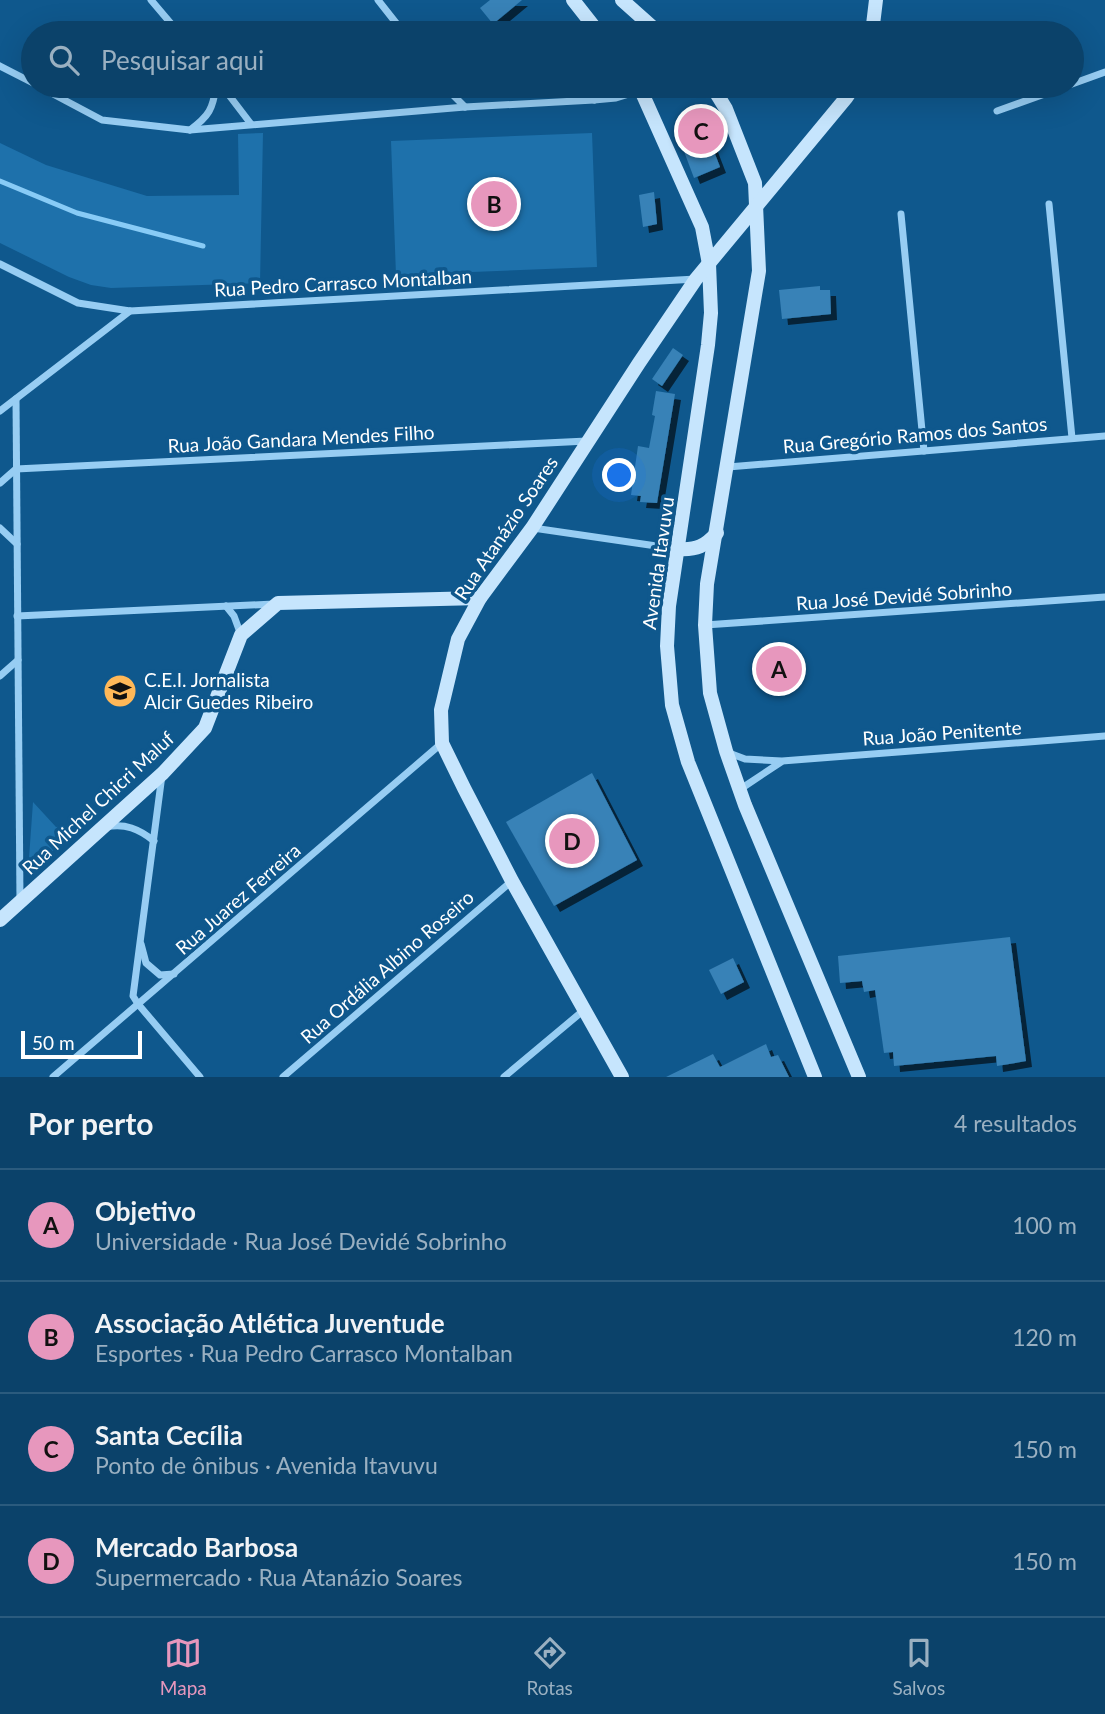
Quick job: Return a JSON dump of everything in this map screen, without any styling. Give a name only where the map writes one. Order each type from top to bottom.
[{"type":"main road","points":[[573,0],[590,21]]},
{"type":"main road","points":[[622,0],[646,21]]},
{"type":"main road","points":[[873,21],[876,0]]},
{"type":"main road","name":"Avenida Itavuvu","points":[[644,98],[702,227],[709,264],[711,313],[708,345],[669,606],[667,646],[672,705],[688,762],[815,1077]]},
{"type":"main road","points":[[719,98],[755,183],[759,271],[707,584],[705,625],[710,693],[739,790],[859,1077]]},
{"type":"main road","name":"Rua Atanázio Soares","points":[[622,1077],[512,881],[442,743],[441,710],[458,639],[480,597],[532,528],[696,279],[846,98]]},
{"type":"main road","points":[[679,549],[703,547],[717,533]]},
{"type":"main road","points":[[278,603],[480,597]]},
{"type":"main road","name":"Rua Michel Chicri Maluf","points":[[0,920],[163,773],[205,728],[241,635],[278,603]]},
{"type":"street","points":[[151,0],[169,21]]},
{"type":"street","points":[[378,0],[395,21]]},
{"type":"street","points":[[0,66],[21,77]]},
{"type":"street","points":[[1084,80],[1105,72]]},
{"type":"street","points":[[61,98],[102,120],[190,130],[465,107],[616,98]]},
{"type":"street","points":[[190,130],[207,118],[214,98]]},
{"type":"street","points":[[231,98],[251,124]]},
{"type":"street","points":[[456,98],[465,107]]},
{"type":"street","points":[[997,111],[1034,98]]},
{"type":"street","points":[[1048,204],[1072,438]]},
{"type":"street","points":[[901,214],[924,451]]},
{"type":"street","name":"Rua Pedro Carrasco Montalban","points":[[0,264],[78,303],[130,311],[696,279]]},
{"type":"street","points":[[0,411],[130,311]]},
{"type":"street","points":[[16,398],[20,903]]},
{"type":"street","name":"Rua Gregório Ramos dos Santos","points":[[728,467],[1105,436]]},
{"type":"street","name":"Rua João Gandara Mendes Filho","points":[[16,469],[588,441]]},
{"type":"street","points":[[0,483],[16,469]]},
{"type":"street","points":[[0,528],[17,544]]},
{"type":"street","points":[[532,528],[679,549]]},
{"type":"street","name":"Rua José Devidé Sobrinho","points":[[705,625],[1105,597]]},
{"type":"street","points":[[17,616],[278,603]]},
{"type":"street","points":[[226,606],[234,616],[241,635]]},
{"type":"street","points":[[0,676],[18,660]]},
{"type":"street","name":"Rua João Penitente","points":[[726,751],[745,759],[782,761],[1105,736]]},
{"type":"street","name":"Rua Juarez Ferreira","points":[[53,1077],[442,743]]},
{"type":"street","name":"Rua João Penitente","points":[[739,790],[782,761]]},
{"type":"street","points":[[163,773],[133,996],[200,1077]]},
{"type":"street","points":[[102,828],[115,825],[140,830],[154,841]]},
{"type":"street","name":"Rua Ordália Albino Roseiro","points":[[284,1077],[512,881]]},
{"type":"street","points":[[140,940],[146,964],[160,975],[174,974]]},
{"type":"street","points":[[505,1077],[584,1010]]},
{"type":"shaded area","points":[[263,133],[260,283],[111,288],[91,285],[0,243],[0,143],[46,165],[147,196],[239,195],[238,134]]},
{"type":"shaded area","points":[[592,133],[597,267],[396,275],[391,141]]},
{"type":"shaded area","points":[[33,802],[56,827],[82,824],[42,861],[29,858]]},
{"type":"building","points":[[490,0],[522,0],[497,21],[491,21],[480,8]]},
{"type":"building","points":[[705,128],[720,167],[694,178],[679,138]]},
{"type":"building","points":[[654,192],[657,224],[643,227],[639,195]]},
{"type":"building","points":[[820,286],[820,290],[830,290],[831,314],[782,319],[779,290]]},
{"type":"building","points":[[673,348],[683,355],[662,386],[652,379]]},
{"type":"building","points":[[656,391],[675,394],[657,503],[640,502],[641,496],[631,495],[638,446],[649,448]]},
{"type":"building","points":[[592,773],[637,860],[554,906],[506,822]]},
{"type":"building","points":[[1010,937],[1026,1061],[997,1066],[996,1056],[894,1066],[893,1052],[884,1053],[875,990],[864,992],[862,981],[840,983],[838,956]]},
{"type":"building","points":[[733,958],[744,982],[721,994],[709,970]]},
{"type":"building","points":[[766,1044],[771,1057],[778,1055],[789,1077],[666,1077],[713,1054],[720,1067]]},
{"type":"waterway","points":[[0,181],[77,213],[203,246]]},
{"type":"place","name":"Santa Cecília","points":[[701,131]]},
{"type":"place","name":"Associação Atlética Juventude","points":[[494,204]]},
{"type":"place","name":"Objetivo","points":[[779,669]]},
{"type":"place","name":"C.E.I. Jornalista Alcir Guedes Ribeiro","points":[[120,691]]},
{"type":"place","name":"Mercado Barbosa","points":[[572,841]]}]
